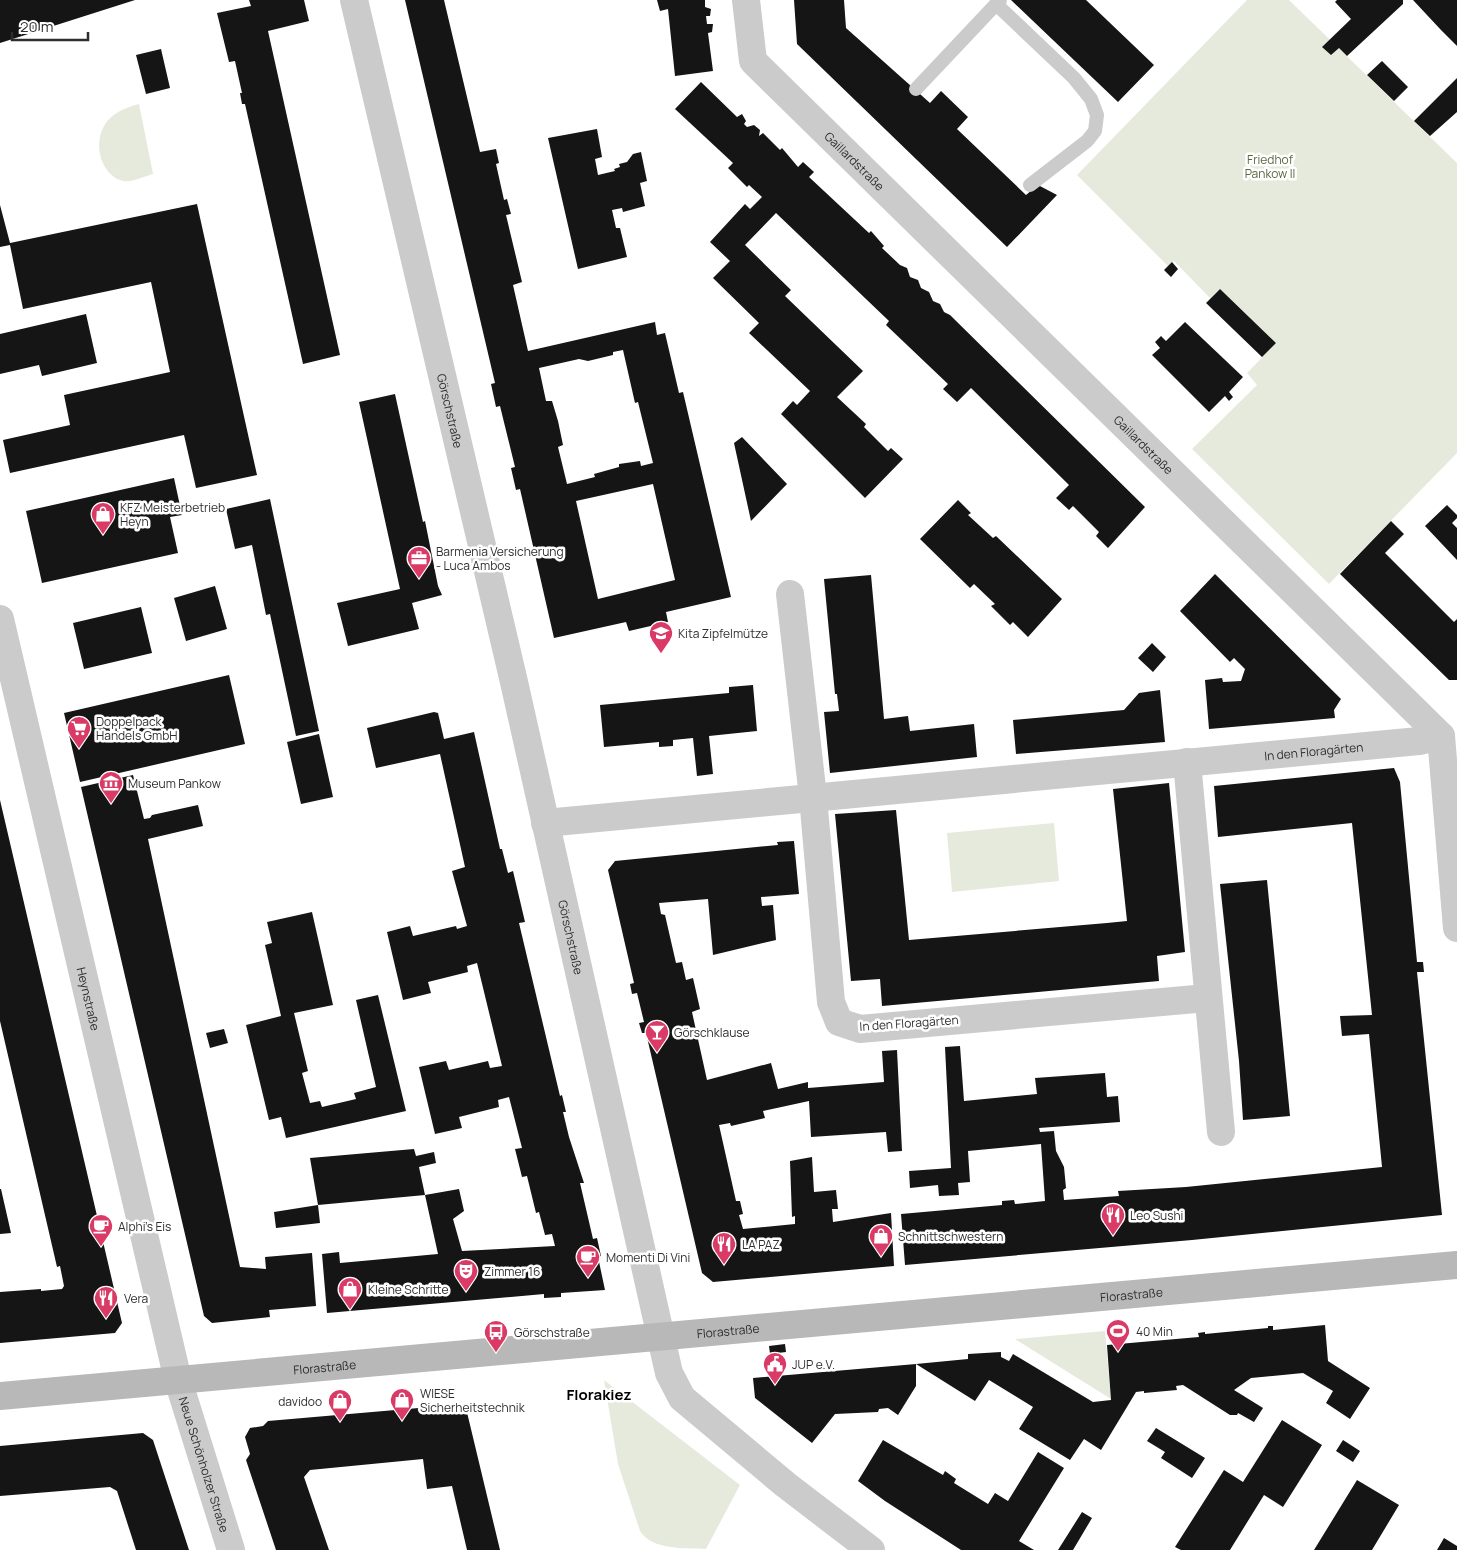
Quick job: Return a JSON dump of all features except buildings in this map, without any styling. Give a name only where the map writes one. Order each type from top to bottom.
[{"type":"street","name":"Görschstraße","points":[[354,0],[545,823],[669,1373],[682,1398],[794,1490],[871,1550]]},
{"type":"street","name":"Gaillardstraße","points":[[746,0],[753,61],[1449,728]]},
{"type":"street","name":"In den Floragärten","points":[[790,594],[813,797],[831,1002],[839,1022],[860,1029],[1207,998]]},
{"type":"street","name":"Heynstraße","points":[[0,619],[178,1380]]},
{"type":"street","name":"In den Floragärten","points":[[545,823],[1419,741],[1449,728]]},
{"type":"street","points":[[1449,728],[1457,928]]},
{"type":"street","points":[[1186,762],[1221,1132]]},
{"type":"street","name":"Florastraße","points":[[0,1396],[1457,1265]]},
{"type":"street","name":"Neue Schönholzer Straße","points":[[178,1380],[232,1550]]},
{"type":"lane","points":[[916,89],[999,2],[1074,78],[1091,99],[1097,116],[1095,131],[1087,141],[1030,185]]},
{"type":"green space","name":"Friedhof Pankow II","points":[[1247,0],[1289,0],[1457,163],[1457,453],[1329,584],[1192,449],[1257,385],[1247,373],[1276,343],[1220,289],[1210,298],[1174,261],[1168,266],[1077,175]]},
{"type":"green space","points":[[139,104],[153,174],[134,180],[123,181],[115,178],[104,166],[99,150],[99,142],[104,126],[114,114]]},
{"type":"green space","points":[[1054,823],[1059,881],[952,892],[947,833]]},
{"type":"green space","points":[[1105,1331],[1111,1399],[1015,1339]]},
{"type":"green space","points":[[604,1380],[740,1485],[706,1549],[660,1545],[652,1542],[640,1531],[618,1464]]},
{"type":"place","name":"KFZ Meisterbetrieb Heyn","points":[[103,535]]},
{"type":"place","name":"Barmenia Versicherung - Luca Ambos","points":[[419,579]]},
{"type":"place","name":"Kita Zipfelmütze","points":[[661,654]]},
{"type":"place","name":"Doppelpack Handels GmbH","points":[[79,749]]},
{"type":"place","name":"Museum Pankow","points":[[111,804]]},
{"type":"place","name":"Görschklause","points":[[657,1053]]},
{"type":"place","name":"Leo Sushi","points":[[1113,1236]]},
{"type":"place","name":"Alphi's Eis","points":[[101,1247]]},
{"type":"place","name":"Schnittschwestern","points":[[881,1257]]},
{"type":"place","name":"LA PAZ","points":[[724,1265]]},
{"type":"place","name":"Momenti Di Vini","points":[[588,1278]]},
{"type":"place","name":"Zimmer 16","points":[[466,1292]]},
{"type":"place","name":"Kleine Schritte","points":[[350,1310]]},
{"type":"place","name":"Vera","points":[[106,1319]]},
{"type":"place","name":"40 Min","points":[[1118,1352]]},
{"type":"place","name":"Görschstraße","points":[[496,1353]]},
{"type":"place","name":"JUP e.V.","points":[[775,1385]]},
{"type":"place","name":"WIESE Sicherheitstechnik","points":[[402,1421]]},
{"type":"place","name":"davidoo","points":[[340,1422]]},
{"type":"district","name":"Florakiez","points":[[599,1394]]}]
